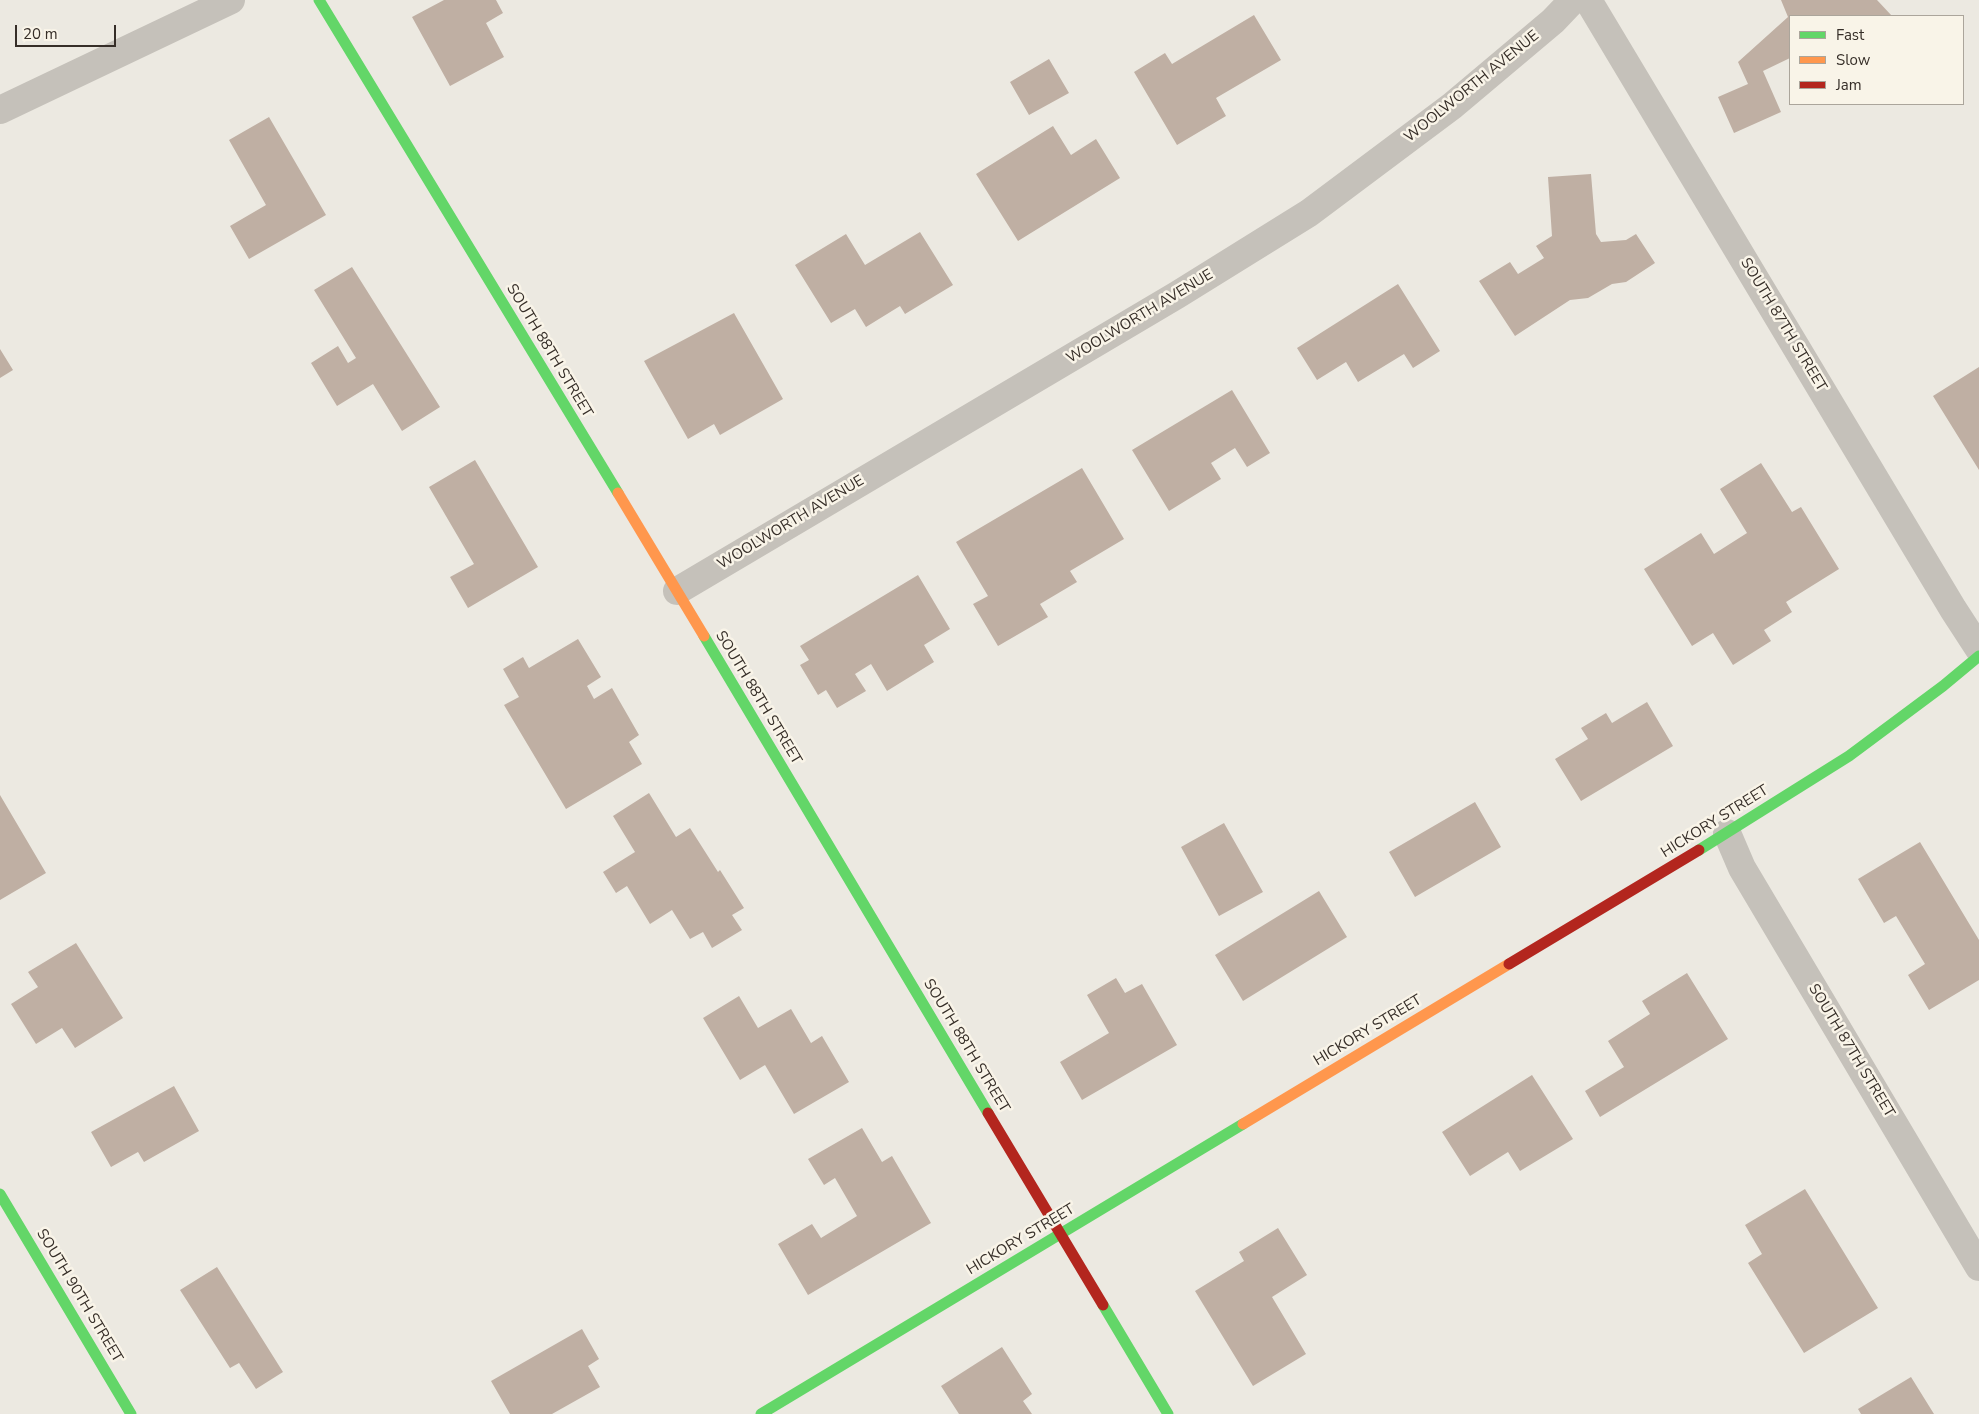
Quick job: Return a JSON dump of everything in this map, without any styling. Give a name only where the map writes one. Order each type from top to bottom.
[{"type":"street","points":[[0,110],[231,0]]},
{"type":"street","name":"SOUTH 88TH STREET","points":[[320,0],[677,591],[1168,1414]]},
{"type":"street","name":"WOOLWORTH AVENUE","points":[[677,591],[1177,295],[1309,213],[1452,106],[1553,21],[1573,0]]},
{"type":"street","name":"SOUTH 87TH STREET","points":[[1588,0],[1953,609],[1979,649]]},
{"type":"street","name":"HICKORY STREET","points":[[760,1414],[1726,833],[1849,756],[1943,686],[1979,656]]},
{"type":"street","name":"SOUTH 87TH STREET","points":[[1726,833],[1742,868],[1979,1267]]},
{"type":"street","name":"SOUTH 90TH STREET","points":[[0,1194],[131,1414]]},
{"type":"building","points":[[444,0],[496,0],[503,13],[486,23],[504,57],[450,86],[412,17]]},
{"type":"building","points":[[1781,0],[1877,0],[1891,15],[1789,15],[1789,58],[1763,71],[1781,112],[1734,133],[1718,97],[1748,84],[1738,62],[1788,17]]},
{"type":"building","points":[[1254,15],[1281,60],[1216,98],[1226,116],[1177,145],[1134,72],[1165,53],[1172,64]]},
{"type":"building","points":[[1049,59],[1069,93],[1029,115],[1010,82]]},
{"type":"building","points":[[269,117],[326,215],[249,259],[230,226],[266,205],[229,140]]},
{"type":"building","points":[[1053,126],[1071,155],[1096,139],[1120,178],[1018,241],[976,174]]},
{"type":"building","points":[[1591,174],[1596,234],[1601,242],[1626,240],[1636,234],[1655,263],[1626,282],[1612,284],[1588,298],[1570,300],[1515,336],[1479,281],[1510,262],[1518,274],[1544,258],[1536,246],[1552,236],[1548,177]]},
{"type":"building","points":[[920,232],[953,285],[905,314],[900,306],[866,327],[855,309],[831,323],[795,265],[846,234],[865,265]]},
{"type":"building","points":[[352,267],[440,407],[402,431],[373,384],[337,406],[311,363],[338,346],[348,363],[356,358],[314,290]]},
{"type":"building","points":[[1398,284],[1440,351],[1413,368],[1404,354],[1358,382],[1346,362],[1317,380],[1297,348]]},
{"type":"building","points":[[734,313],[783,399],[720,435],[714,424],[688,439],[644,361]]},
{"type":"building","points":[[0,349],[13,370],[0,378]]},
{"type":"building","points":[[1979,367],[1979,470],[1933,396]]},
{"type":"building","points":[[1232,390],[1270,453],[1247,467],[1235,448],[1211,463],[1221,479],[1169,511],[1132,450]]},
{"type":"building","points":[[475,460],[538,567],[468,608],[450,577],[474,564],[429,487]]},
{"type":"building","points":[[1761,463],[1792,512],[1801,507],[1839,569],[1786,602],[1792,612],[1764,630],[1771,641],[1733,665],[1713,633],[1692,646],[1644,569],[1701,533],[1714,554],[1747,533],[1720,489]]},
{"type":"building","points":[[1082,468],[1124,539],[1070,571],[1077,582],[1040,604],[1048,617],[998,646],[973,604],[988,596],[956,542]]},
{"type":"building","points":[[918,575],[950,629],[924,645],[934,662],[887,691],[871,664],[855,674],[866,691],[837,708],[826,690],[818,695],[800,665],[809,660],[800,646]]},
{"type":"building","points":[[578,639],[601,677],[587,686],[594,699],[612,688],[639,735],[629,742],[642,764],[566,809],[504,705],[519,697],[503,669],[523,657],[529,668]]},
{"type":"building","points":[[1647,702],[1673,746],[1581,801],[1555,759],[1588,739],[1581,728],[1606,713],[1612,723]]},
{"type":"building","points":[[649,793],[676,837],[690,828],[744,908],[732,915],[742,930],[712,948],[703,932],[690,939],[672,910],[650,924],[627,886],[616,893],[603,872],[635,852],[613,816]]},
{"type":"building","points":[[0,795],[46,873],[0,900]]},
{"type":"building","points":[[1475,802],[1501,847],[1415,897],[1389,852]]},
{"type":"building","points":[[1224,823],[1263,892],[1219,916],[1181,847]]},
{"type":"building","points":[[1920,842],[1979,940],[1979,980],[1929,1010],[1908,975],[1925,964],[1896,916],[1884,923],[1858,879]]},
{"type":"building","points":[[1319,891],[1347,937],[1243,1001],[1215,955]]},
{"type":"building","points":[[76,943],[123,1018],[75,1048],[62,1028],[36,1044],[11,1004],[38,987],[28,972]]},
{"type":"building","points":[[1687,973],[1728,1039],[1600,1117],[1585,1091],[1624,1067],[1608,1041],[1650,1014],[1642,1001]]},
{"type":"building","points":[[1116,978],[1125,993],[1142,984],[1177,1045],[1082,1100],[1060,1062],[1109,1033],[1087,995]]},
{"type":"building","points":[[739,996],[758,1028],[791,1009],[811,1043],[822,1036],[849,1082],[794,1114],[765,1065],[740,1080],[703,1018]]},
{"type":"building","points":[[1532,1075],[1573,1139],[1520,1171],[1508,1152],[1470,1176],[1442,1132]]},
{"type":"building","points":[[174,1086],[199,1131],[144,1162],[138,1152],[111,1167],[91,1132]]},
{"type":"building","points":[[862,1128],[882,1162],[892,1156],[931,1223],[808,1295],[778,1244],[812,1224],[821,1238],[857,1216],[835,1178],[824,1185],[808,1159]]},
{"type":"building","points":[[1805,1189],[1878,1308],[1804,1353],[1748,1263],[1762,1254],[1745,1225]]},
{"type":"building","points":[[1278,1228],[1307,1275],[1272,1297],[1306,1354],[1253,1386],[1195,1291],[1244,1261],[1239,1252]]},
{"type":"building","points":[[217,1267],[283,1372],[256,1389],[239,1363],[230,1368],[180,1290]]},
{"type":"building","points":[[582,1329],[599,1359],[588,1366],[600,1387],[552,1414],[510,1414],[491,1381]]},
{"type":"building","points":[[1002,1347],[1032,1394],[1023,1401],[1032,1414],[959,1414],[941,1386]]},
{"type":"building","points":[[1911,1377],[1934,1414],[1861,1414],[1858,1409]]},
{"type":"traffic: fast","points":[[319,0],[618,493]]},
{"type":"traffic: fast","points":[[704,636],[988,1113]]},
{"type":"traffic: fast","points":[[1699,850],[1849,756],[1943,686],[1979,656]]},
{"type":"traffic: fast","points":[[761,1414],[1243,1124]]},
{"type":"traffic: fast","points":[[0,1194],[131,1414]]},
{"type":"traffic: fast","points":[[1103,1305],[1168,1414]]},
{"type":"traffic: slow","points":[[618,493],[704,636]]},
{"type":"traffic: slow","points":[[1243,1124],[1509,964]]},
{"type":"traffic: jam","points":[[1509,964],[1699,850]]},
{"type":"traffic: jam","points":[[988,1113],[1103,1305]]}]
